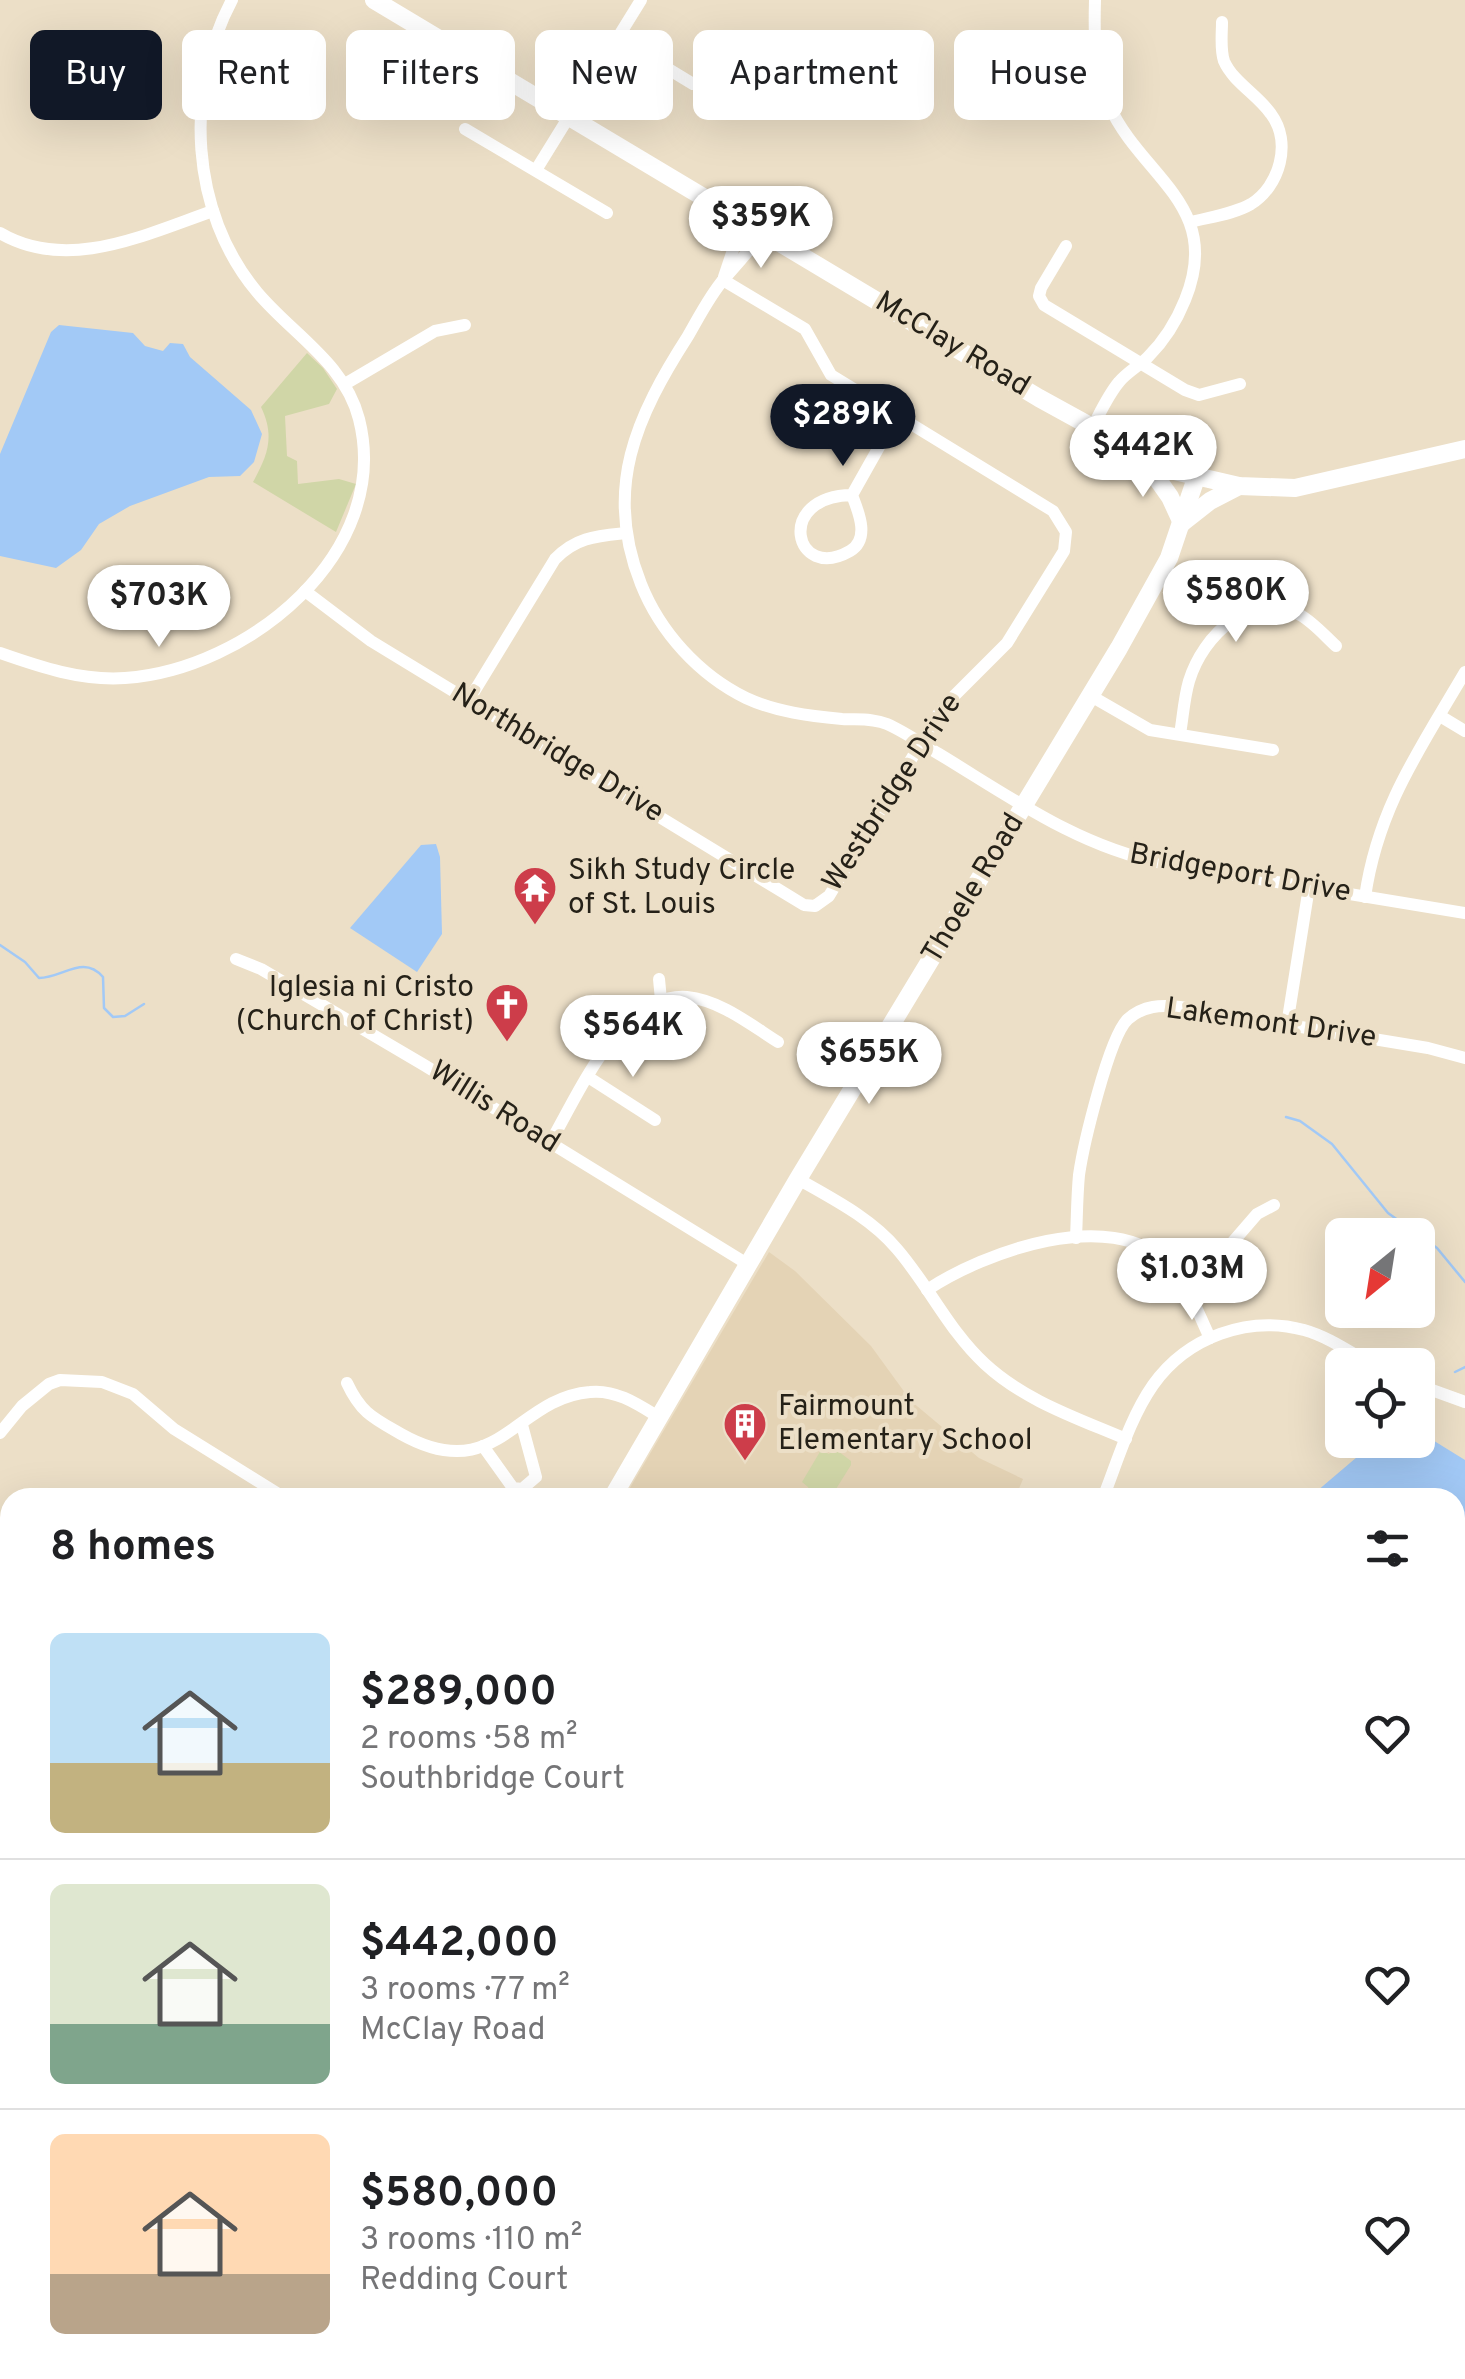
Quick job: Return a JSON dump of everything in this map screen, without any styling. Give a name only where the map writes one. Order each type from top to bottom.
[{"type":"main road","name":"McClay Road","points":[[374,0],[535,96]]},
{"type":"main road","name":"McClay Road","points":[[575,120],[1092,428],[1141,456],[1196,478],[1239,486],[1318,485],[1465,449]]},
{"type":"main road","points":[[1141,456],[1169,495],[1182,523],[1210,500],[1239,486]]},
{"type":"main road","name":"Thoele Road","points":[[618,1488],[798,1179],[1091,696],[1169,558],[1196,478]]},
{"type":"street","points":[[0,653],[50,671],[96,678],[147,676],[202,660],[256,633],[306,590],[333,555],[355,516],[366,462],[359,418],[345,384],[257,292],[233,258],[213,210],[199,114],[206,68],[232,0]]},
{"type":"street","points":[[624,30],[641,0]]},
{"type":"street","points":[[1092,428],[1118,382],[1141,363],[1173,326],[1187,297],[1195,249],[1191,222],[1178,196],[1109,106],[1096,57],[1094,0]]},
{"type":"street","points":[[1191,222],[1251,204],[1271,186],[1280,160],[1282,145],[1276,120],[1228,68],[1223,57],[1222,22]]},
{"type":"street","points":[[673,72],[693,84]]},
{"type":"street","points":[[536,170],[568,120]]},
{"type":"street","points":[[465,129],[607,213]]},
{"type":"street","points":[[0,232],[32,247],[59,252],[122,242],[213,210]]},
{"type":"street","points":[[723,280],[743,220]]},
{"type":"street","points":[[723,280],[763,232]]},
{"type":"street","points":[[1066,246],[1034,297],[1044,305],[1199,395],[1240,384]]},
{"type":"street","points":[[723,280],[805,329],[831,375],[897,415],[852,495]]},
{"type":"street","name":"Bridgeport Drive","points":[[723,280],[664,374],[632,442],[624,490],[626,533],[641,586],[664,627],[716,680],[777,709],[810,716],[880,721],[1091,843],[1133,858],[1465,914]]},
{"type":"street","points":[[345,384],[435,331],[465,325]]},
{"type":"street","name":"Westbridge Drive","points":[[815,906],[829,896],[942,708],[1007,643],[1064,551],[1066,532],[1053,510],[897,415]]},
{"type":"street","points":[[852,495],[862,536],[857,547],[833,561],[818,560],[804,547],[800,526],[805,510],[818,500],[852,495]]},
{"type":"street","points":[[470,700],[566,547],[581,538],[626,533]]},
{"type":"street","name":"Northbridge Drive","points":[[306,590],[372,641],[804,905],[815,906]]},
{"type":"street","points":[[1180,734],[1190,678],[1198,662],[1212,638],[1241,613],[1254,608],[1286,610],[1302,616],[1336,646]]},
{"type":"street","points":[[1365,897],[1372,854],[1385,814],[1465,672]]},
{"type":"street","points":[[1091,696],[1150,730],[1273,750]]},
{"type":"street","points":[[1440,716],[1465,730]]},
{"type":"street","points":[[1287,1025],[1309,887]]},
{"type":"street","name":"Willis Road","points":[[236,959],[260,968],[749,1264]]},
{"type":"street","points":[[659,979],[661,1000]]},
{"type":"street","points":[[550,1143],[588,1076],[628,1020],[661,1000],[688,997],[716,1005],[778,1042]]},
{"type":"street","name":"Lakemont Drive","points":[[1076,1238],[1077,1195],[1085,1145],[1113,1046],[1123,1024],[1139,1010],[1164,1006],[1428,1048],[1465,1058]]},
{"type":"street","points":[[588,1076],[655,1120]]},
{"type":"street","points":[[798,1179],[884,1235],[968,1347],[1005,1381],[1047,1406],[1126,1439]]},
{"type":"street","points":[[1182,1282],[1225,1251],[1257,1214],[1274,1205]]},
{"type":"street","points":[[928,1290],[950,1275],[1000,1253],[1076,1238],[1115,1240],[1140,1246],[1167,1263],[1182,1282],[1210,1338]]},
{"type":"street","points":[[1106,1488],[1155,1382],[1177,1359],[1210,1338],[1258,1325],[1289,1327],[1318,1335],[1342,1348]]},
{"type":"street","points":[[0,1434],[22,1406],[49,1384],[60,1380],[102,1382],[134,1394],[174,1429],[269,1488]]},
{"type":"street","points":[[347,1383],[362,1410],[409,1438],[453,1450],[482,1446],[522,1425],[548,1403],[592,1391],[623,1397],[660,1418]]},
{"type":"street","points":[[1435,1391],[1465,1402]]},
{"type":"street","points":[[522,1425],[536,1477],[523,1488]]},
{"type":"street","points":[[482,1446],[513,1488]]},
{"type":"shaded area","points":[[769,1252],[795,1271],[871,1346],[911,1401],[979,1458],[1023,1479],[1019,1488],[630,1488]]},
{"type":"green space","points":[[307,353],[337,389],[329,404],[285,416],[287,456],[297,461],[298,484],[339,479],[356,484],[336,532],[253,482],[263,463],[269,436],[261,407]]},
{"type":"green space","points":[[834,1448],[851,1465],[837,1488],[808,1488],[802,1482],[821,1450],[829,1454]]},
{"type":"water","points":[[59,325],[133,333],[145,346],[163,351],[170,343],[183,344],[190,357],[251,410],[262,434],[254,462],[240,476],[209,477],[130,506],[99,524],[81,550],[56,568],[0,556],[0,454],[51,332]]},
{"type":"water","points":[[436,844],[440,857],[442,934],[417,972],[350,928],[421,845]]},
{"type":"water","points":[[1435,1441],[1465,1460],[1465,1488],[1321,1488],[1356,1458],[1435,1458]]},
{"type":"waterway","points":[[0,945],[25,962],[39,978],[80,967],[95,970],[103,977],[104,1008],[113,1017],[125,1016],[144,1004]]},
{"type":"waterway","points":[[1286,1117],[1300,1121],[1332,1144],[1388,1213],[1437,1248],[1465,1282]]},
{"type":"waterway","points":[[1455,1372],[1465,1367]]},
{"type":"place","name":"Sikh Study Circle of St. Louis","points":[[535,926]]},
{"type":"place","name":"Iglesia ni Cristo (Church of Christ)","points":[[507,1043]]},
{"type":"place","name":"Fairmount Elementary School","points":[[745,1462]]}]
